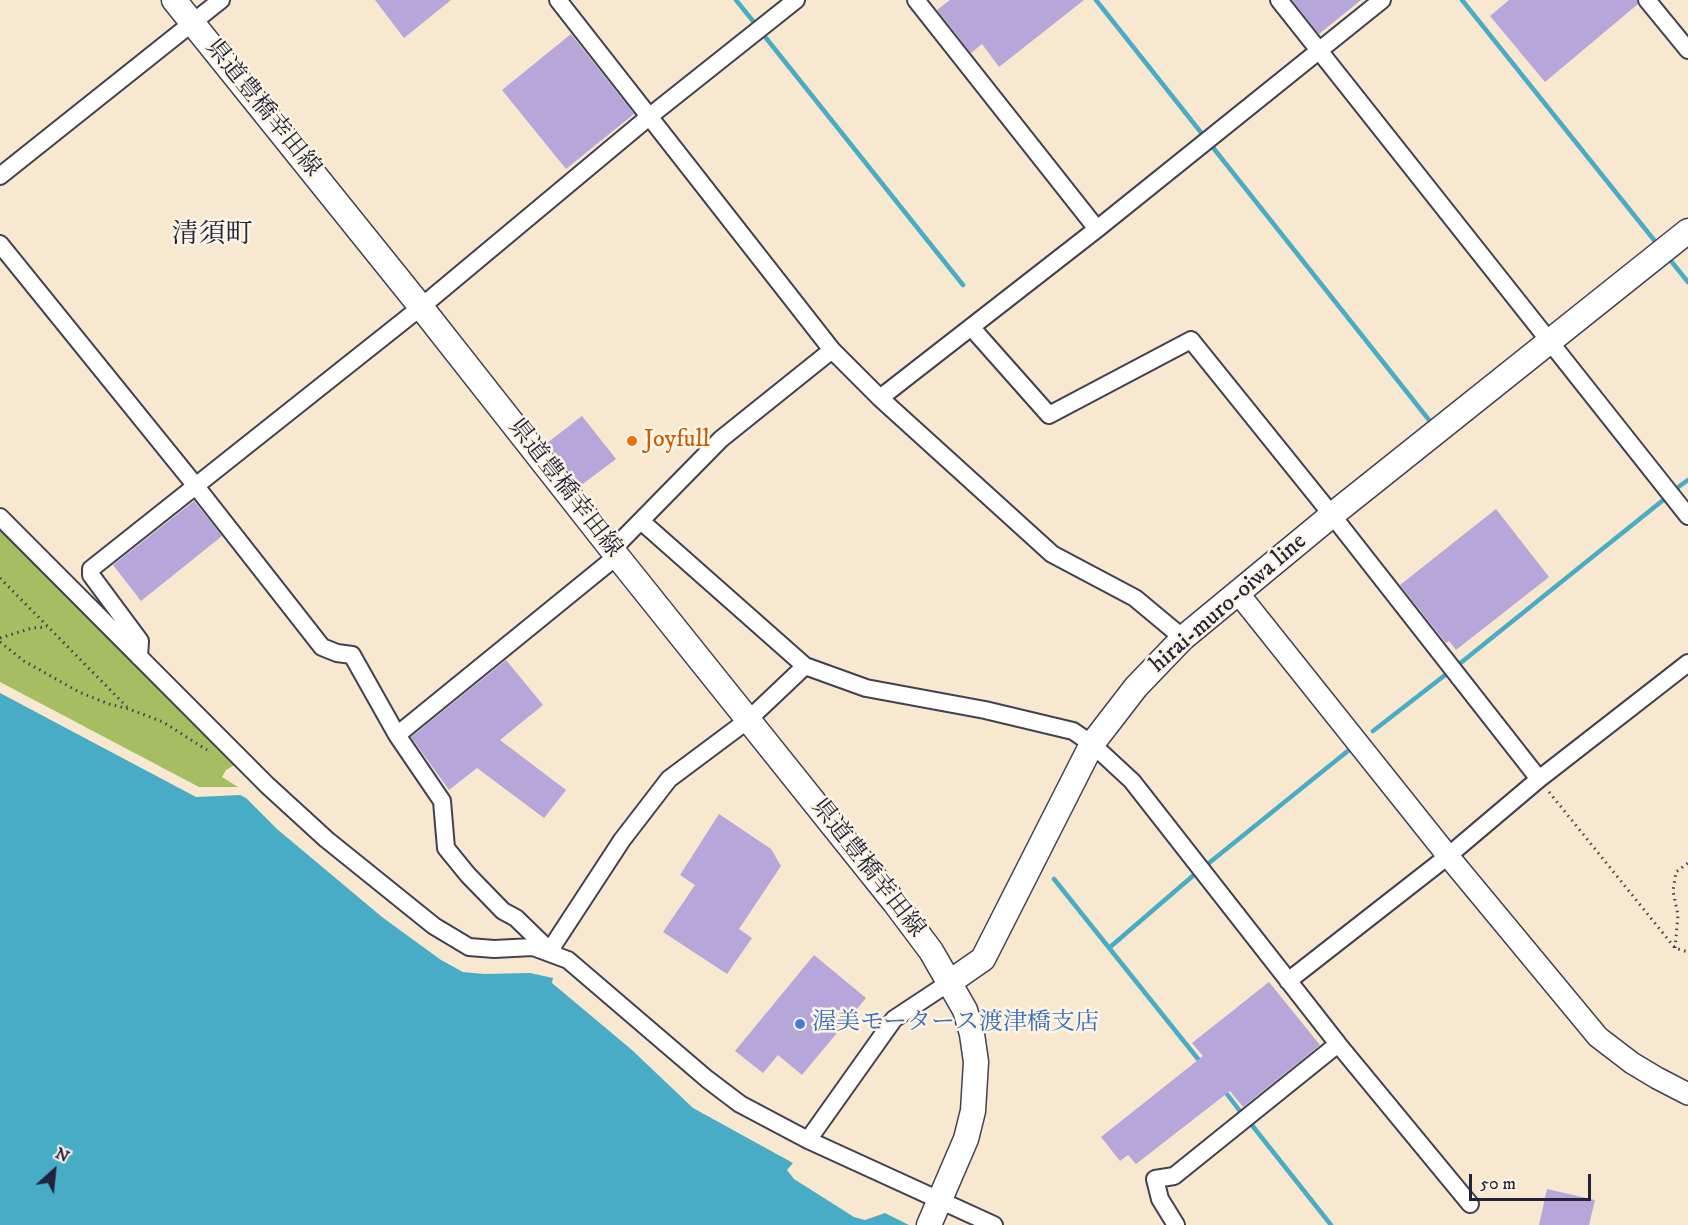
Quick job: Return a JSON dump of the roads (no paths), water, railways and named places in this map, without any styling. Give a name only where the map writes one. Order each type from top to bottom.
[{"type":"main road","name":"県道豊橋幸田線","points":[[174,0],[895,903],[932,951],[950,982]]},
{"type":"main road","name":"hirai-muro-oiwa line","points":[[950,982],[983,959],[1092,744],[1136,687],[1183,638],[1332,515],[1688,231]]},
{"type":"main road","points":[[936,1210],[966,1139],[973,1111],[975,1084],[976,1062],[972,1034],[965,1010],[950,982]]},
{"type":"street","points":[[0,176],[221,0]]},
{"type":"street","points":[[558,0],[832,350],[880,398],[1052,554],[1135,598],[1183,638]]},
{"type":"street","points":[[139,657],[140,641],[91,575],[91,569],[421,307],[650,116],[796,0]]},
{"type":"street","points":[[916,0],[1097,229]]},
{"type":"street","points":[[1279,0],[1688,516]]},
{"type":"street","points":[[880,398],[1097,229],[1382,0]]},
{"type":"street","points":[[1647,0],[1688,50]]},
{"type":"street","points":[[0,243],[322,647],[337,653],[352,655],[397,735],[442,801],[446,848],[468,875],[503,911],[516,918],[552,953]]},
{"type":"street","points":[[971,327],[1049,415],[1191,340],[1332,515],[1539,780]]},
{"type":"street","points":[[397,735],[614,553],[641,521],[721,440],[832,350]]},
{"type":"street","points":[[0,517],[267,785],[326,839],[434,926],[469,947],[494,949],[532,947],[568,960],[707,1079],[740,1104],[936,1210],[994,1225]]},
{"type":"street","points":[[641,521],[805,666],[867,688],[985,710],[1073,731],[1092,744],[1132,781],[1338,1044],[1470,1204]]},
{"type":"street","points":[[1238,593],[1448,856],[1598,1036],[1632,1063],[1688,1094]]},
{"type":"street","points":[[1288,981],[1688,663]]},
{"type":"street","points":[[552,953],[554,944],[622,840],[669,779],[748,720],[805,666]]},
{"type":"street","points":[[808,1140],[894,1019],[950,982]]},
{"type":"street","points":[[1176,1225],[1160,1198],[1155,1179],[1174,1176],[1338,1044]]},
{"type":"water","points":[[0,693],[196,797],[240,795],[246,798],[277,829],[382,917],[441,960],[463,972],[530,973],[553,978],[552,983],[632,1050],[693,1108],[793,1163],[787,1170],[794,1179],[854,1217],[865,1220],[885,1213],[909,1225],[0,1225]]},
{"type":"waterway","points":[[736,0],[757,26]]},
{"type":"waterway","points":[[1096,0],[1429,420]]},
{"type":"waterway","points":[[1462,0],[1658,245]]},
{"type":"waterway","points":[[766,38],[963,285]]},
{"type":"waterway","points":[[1667,256],[1688,282]]},
{"type":"waterway","points":[[1677,488],[1688,480]]},
{"type":"waterway","points":[[1458,665],[1667,497]]},
{"type":"waterway","points":[[1373,731],[1449,672]]},
{"type":"waterway","points":[[1209,863],[1349,750]]},
{"type":"waterway","points":[[1109,948],[1195,874]]},
{"type":"waterway","points":[[1054,879],[1202,1064]]},
{"type":"waterway","points":[[1223,1089],[1243,1115]]},
{"type":"waterway","points":[[1251,1124],[1331,1225]]},
{"type":"place","name":"Joyfull","points":[[632,441]]},
{"type":"place","name":"渥美モータース渡津橋支店","points":[[800,1024]]},
{"type":"district","name":"清須町","points":[[212,236]]}]
